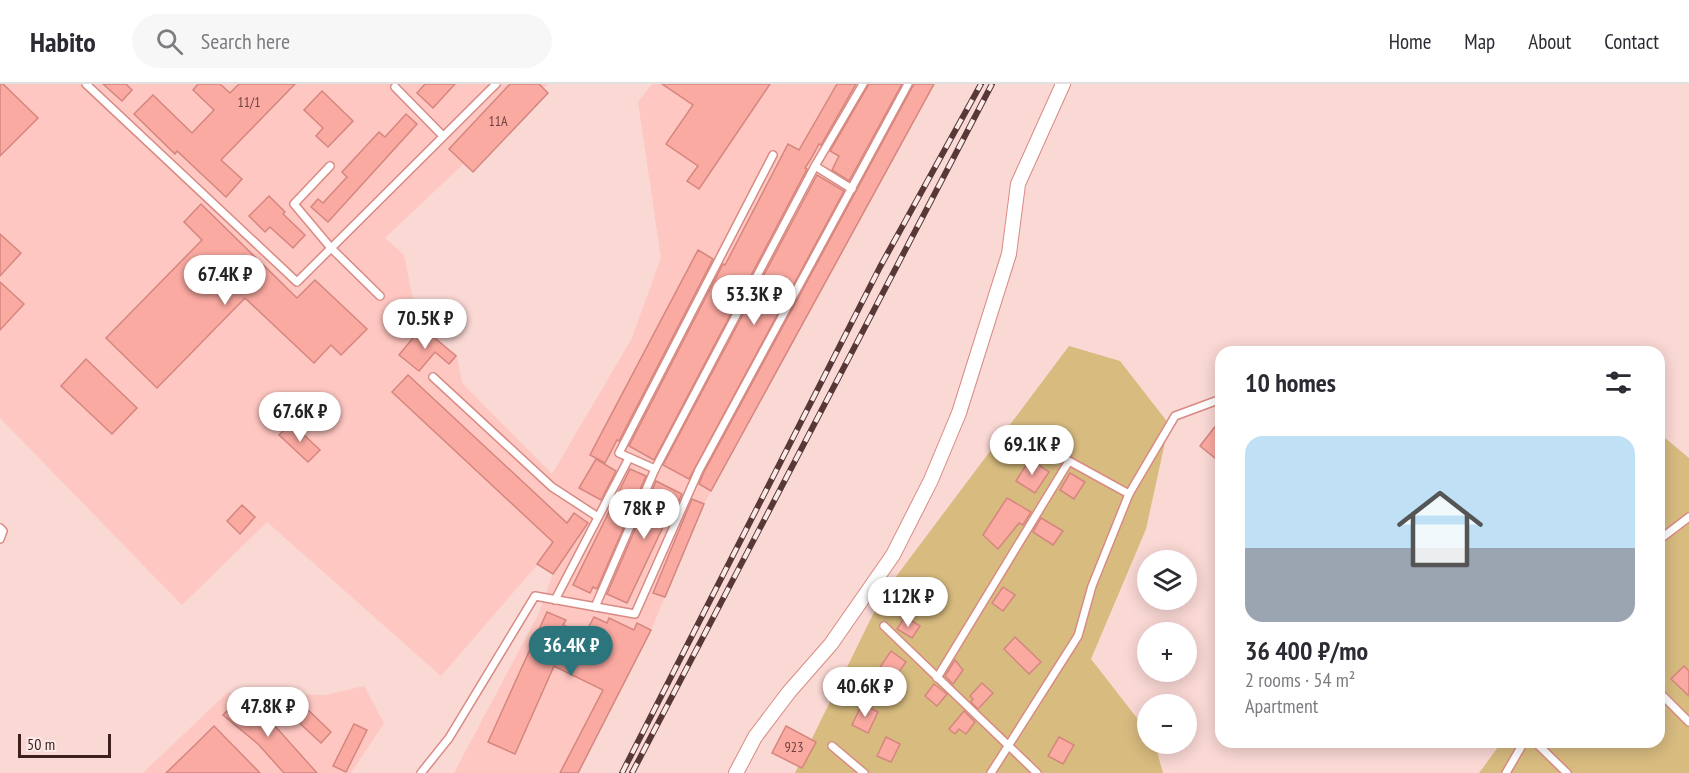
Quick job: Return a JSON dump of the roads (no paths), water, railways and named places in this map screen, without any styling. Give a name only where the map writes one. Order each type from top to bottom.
[{"type":"street","points":[[736,773],[755,737],[789,692],[831,644],[893,555],[931,480],[959,413],[1009,254],[1018,184],[1063,84]]},
{"type":"lane","points":[[86,84],[297,282],[496,84]]},
{"type":"lane","points":[[595,607],[655,469],[815,166],[863,84]]},
{"type":"lane","points":[[421,773],[449,738],[535,596],[635,614],[699,470],[908,84]]},
{"type":"lane","points":[[395,87],[443,136]]},
{"type":"lane","points":[[655,469],[619,453],[773,155]]},
{"type":"lane","points":[[330,166],[294,204],[331,248],[380,296]]},
{"type":"lane","points":[[815,166],[852,189]]},
{"type":"lane","points":[[433,377],[552,487],[598,517]]},
{"type":"lane","points":[[991,773],[1078,636],[1092,586],[1129,494],[1175,416],[1215,401]]},
{"type":"lane","points":[[555,600],[629,458]]},
{"type":"lane","points":[[937,678],[1068,460],[1129,494]]},
{"type":"lane","points":[[1665,535],[1689,517]]},
{"type":"lane","points":[[0,528],[3,531],[0,539]]},
{"type":"lane","points":[[884,626],[1037,773]]},
{"type":"lane","points":[[1665,698],[1689,722]]},
{"type":"lane","points":[[832,746],[864,773]]},
{"type":"lane","points":[[1506,773],[1521,748]]},
{"type":"lane","points":[[1541,748],[1567,773]]},
{"type":"railway","points":[[622,773],[880,267],[981,84]]},
{"type":"railway","points":[[632,773],[992,84]]}]
